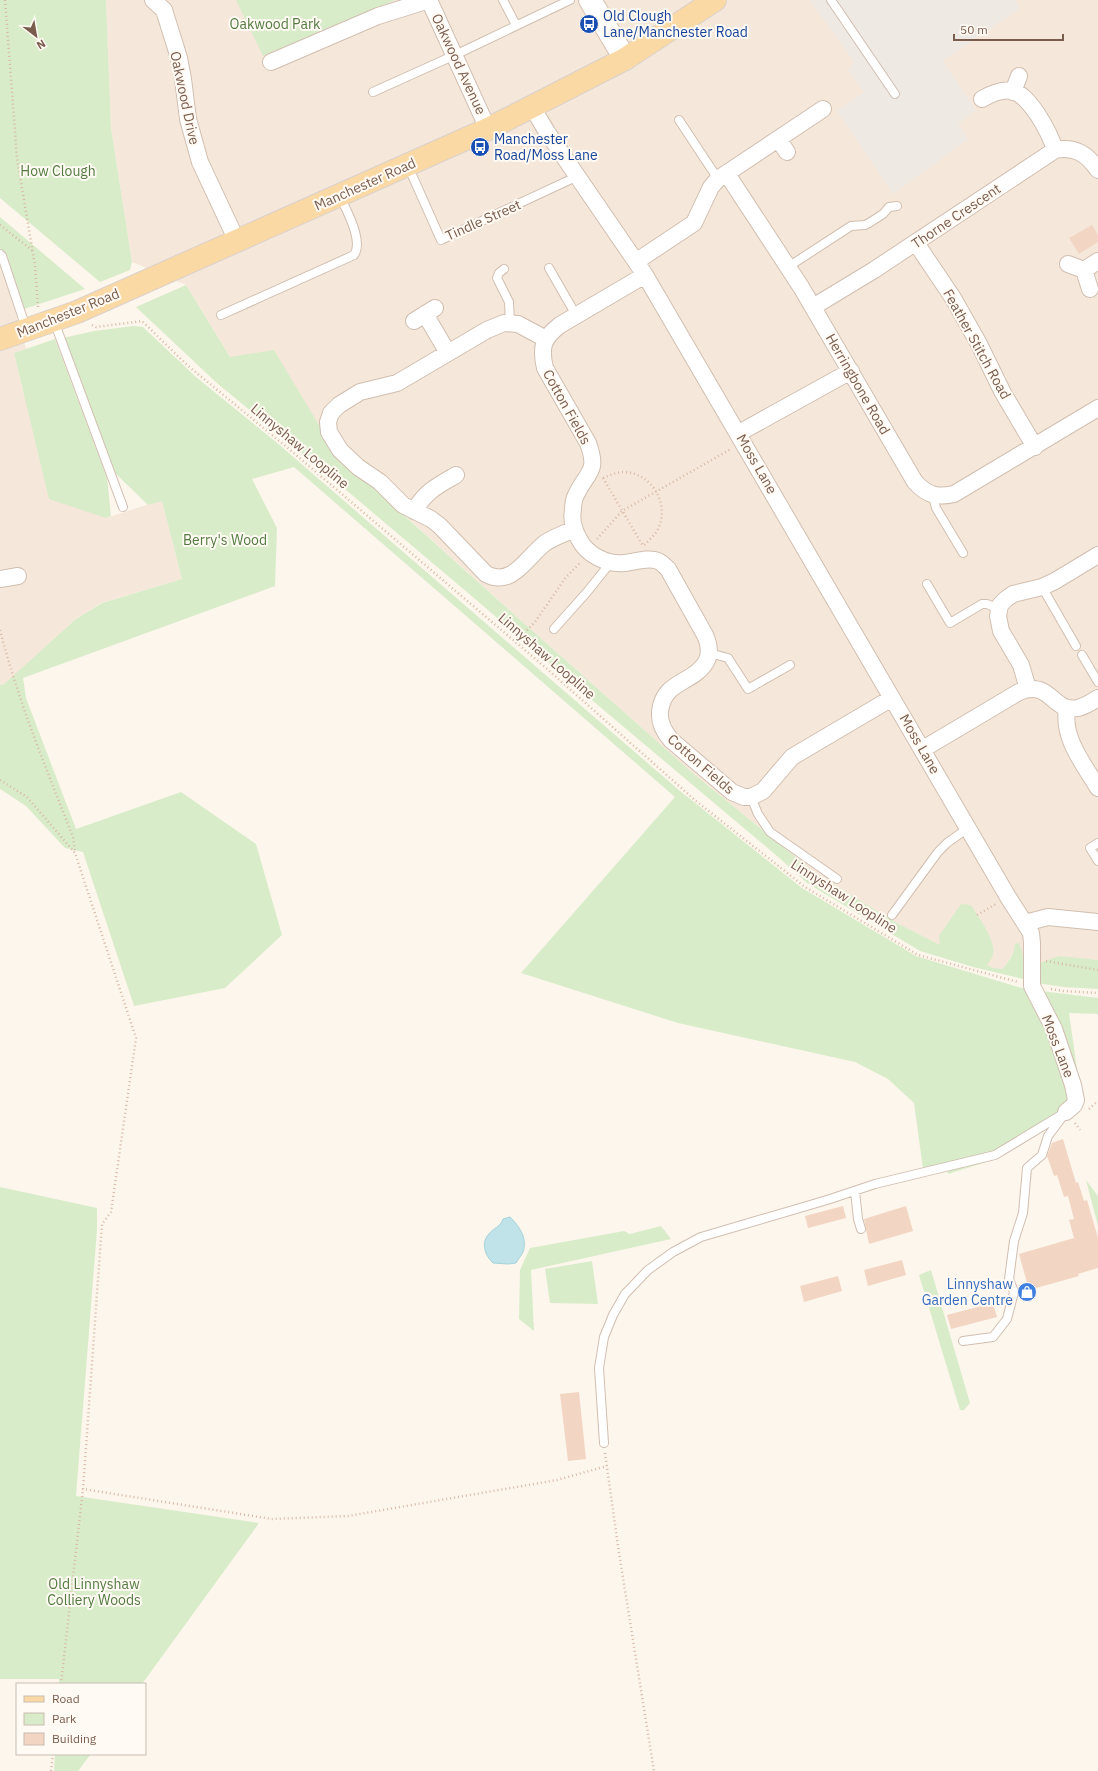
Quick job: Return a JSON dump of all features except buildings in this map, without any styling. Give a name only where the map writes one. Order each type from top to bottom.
[{"type":"main road","name":"Manchester Road","points":[[0,339],[80,311],[488,129],[532,108],[625,59],[715,0]]},
{"type":"street","name":"Oakwood Drive","points":[[154,0],[164,10],[179,58],[184,79],[188,119],[200,162],[237,241]]},
{"type":"street","name":"Oakwood Avenue","points":[[271,62],[378,16],[429,0],[488,129]]},
{"type":"street","points":[[590,0],[625,59]]},
{"type":"street","points":[[1013,92],[1019,76]]},
{"type":"street","points":[[982,99],[995,92],[1020,93],[1028,99],[1050,134],[1056,150],[1065,148],[1076,150],[1090,159],[1098,170]]},
{"type":"street","name":"Moss Lane","points":[[532,108],[646,275],[1008,897],[1031,933],[1032,986],[1054,1029],[1073,1085],[1076,1100],[1074,1105],[1066,1112]]},
{"type":"street","points":[[637,261],[694,223],[711,187],[722,176],[782,145],[823,109]]},
{"type":"street","name":"Thorne Crescent","points":[[813,307],[916,243],[1056,150]]},
{"type":"street","name":"Herringbone Road","points":[[722,176],[788,267],[851,371],[915,482],[923,491],[933,496]]},
{"type":"street","name":"Feather Stitch Road","points":[[916,243],[953,298],[979,344],[1003,393],[1035,447]]},
{"type":"street","points":[[1084,270],[1098,262]]},
{"type":"street","points":[[1068,264],[1084,270]]},
{"type":"street","points":[[1084,270],[1090,289]]},
{"type":"street","points":[[574,530],[553,538],[544,544],[515,572],[507,577],[499,579],[486,574],[440,526],[431,519],[403,505],[380,482],[358,467],[340,450],[329,432],[328,422],[331,413],[339,405],[360,392],[397,383],[487,330],[504,323],[518,324],[546,339],[550,333],[560,325],[646,275]]},
{"type":"street","points":[[425,314],[448,353]]},
{"type":"street","name":"Cotton Fields","points":[[546,339],[543,344],[542,356],[545,368],[588,443],[598,473]]},
{"type":"street","points":[[741,438],[851,371]]},
{"type":"street","points":[[933,496],[943,497],[954,494],[1098,408]]},
{"type":"street","points":[[598,473],[575,496],[572,513],[574,530],[582,544],[589,551],[606,562],[623,564],[643,554],[658,561],[668,569],[705,635],[709,653]]},
{"type":"street","points":[[414,511],[422,498],[432,488],[456,474]]},
{"type":"street","points":[[1028,689],[1021,665],[1001,631],[998,616],[999,609],[1006,599],[1013,594],[1042,587],[1055,581],[1098,555]]},
{"type":"street","points":[[0,579],[18,576]]},
{"type":"street","name":"Cotton Fields","points":[[709,653],[707,661],[702,668],[668,691],[660,706],[661,723],[663,729],[671,740],[738,796],[751,797],[763,790],[792,757],[892,698]]},
{"type":"street","points":[[923,749],[1019,692],[1028,689],[1042,690],[1059,705],[1068,708],[1078,708],[1098,698]]},
{"type":"street","points":[[1068,708],[1066,716],[1070,740],[1098,788]]},
{"type":"street","points":[[1025,922],[1048,917],[1098,922]]},
{"type":"lane","points":[[503,0],[516,25]]},
{"type":"lane","points":[[373,92],[570,0]]},
{"type":"lane","points":[[831,0],[895,94]]},
{"type":"lane","points":[[679,120],[722,176]]},
{"type":"lane","name":"Tindle Street","points":[[408,165],[441,240],[578,176]]},
{"type":"lane","points":[[221,315],[354,255],[358,247],[352,222],[340,195]]},
{"type":"lane","points":[[788,267],[851,226],[864,225],[883,214],[889,207],[897,206]]},
{"type":"lane","points":[[0,254],[40,326],[122,507]]},
{"type":"lane","points":[[549,268],[576,315]]},
{"type":"lane","points":[[504,269],[499,274],[498,278],[509,302],[510,323]]},
{"type":"lane","points":[[933,496],[936,508],[963,553]]},
{"type":"lane","points":[[554,629],[588,592],[610,562]]},
{"type":"lane","points":[[927,584],[950,623],[982,604],[987,604],[999,609]]},
{"type":"lane","points":[[1042,587],[1076,646]]},
{"type":"lane","points":[[709,653],[728,658],[748,689],[790,665]]},
{"type":"lane","points":[[1082,655],[1098,682]]},
{"type":"lane","name":"Cotton Fields","points":[[751,797],[758,814],[770,832],[837,879]]},
{"type":"lane","points":[[892,915],[938,852],[947,843],[968,828]]},
{"type":"lane","points":[[1098,843],[1090,848],[1098,861]]},
{"type":"lane","points":[[604,1444],[599,1368],[604,1338],[613,1315],[626,1294],[648,1270],[673,1252],[701,1237],[875,1184],[995,1155],[1066,1112]]},
{"type":"lane","points":[[963,1342],[993,1337],[1007,1318],[1014,1292],[1009,1279],[1014,1241],[1023,1213],[1027,1168],[1042,1155],[1048,1136],[1066,1112]]},
{"type":"lane","points":[[855,1191],[861,1229]]},
{"type":"path","points":[[5,0],[16,158],[32,251],[40,326]]},
{"type":"path","points":[[0,225],[32,251]]},
{"type":"path","name":"Linnyshaw Loopline","points":[[80,311],[96,327],[142,321],[187,365],[289,449],[516,642],[696,801],[805,887],[918,955],[1032,986],[1063,991],[1098,993]]},
{"type":"path","points":[[516,642],[535,622],[566,577],[622,511],[657,491],[741,438]]},
{"type":"path","points":[[598,473],[613,474],[625,472],[638,475],[648,481],[657,491],[661,502],[662,518],[643,554]]},
{"type":"path","points":[[598,473],[622,511],[643,554]]},
{"type":"path","points":[[0,630],[10,671],[73,837],[75,853],[136,1038],[111,1212],[102,1224],[83,1489],[61,1683]]},
{"type":"path","points":[[0,780],[27,797],[75,853]]},
{"type":"path","points":[[977,915],[1008,897]]},
{"type":"path","points":[[1032,953],[1042,960],[1098,970]]},
{"type":"path","points":[[83,1489],[272,1519],[348,1516],[557,1480],[607,1466],[619,1553],[654,1771]]},
{"type":"path","points":[[51,1771],[53,1755]]},
{"type":"shaded area","points":[[106,0],[1098,0],[1098,960],[1059,957],[1037,964],[1025,961],[1015,944],[1012,956],[1003,969],[993,968],[941,946],[895,922],[815,873],[695,775],[518,618],[230,357],[186,285],[132,262],[111,128]]},
{"type":"shaded area","points":[[810,0],[1015,0],[1020,8],[943,61],[976,110],[958,124],[968,139],[893,194],[837,111],[864,92],[848,69],[852,67],[853,60]]},
{"type":"shaded area","points":[[0,260],[26,349],[14,353],[24,395],[106,518],[162,500],[182,579],[101,603],[76,619],[3,686],[0,683]]},
{"type":"green space","name":"How Clough","points":[[0,0],[106,0],[111,128],[132,262],[130,270],[100,282],[0,198]]},
{"type":"green space","name":"Oakwood Park","points":[[236,0],[395,0],[263,56]]},
{"type":"green space","points":[[0,217],[85,289],[24,309],[4,254],[0,251]]},
{"type":"green space","points":[[186,285],[230,357],[274,350],[337,455],[695,775],[815,873],[895,922],[940,945],[939,936],[961,904],[971,905],[987,930],[993,945],[992,957],[987,965],[993,968],[1003,969],[1012,956],[1015,944],[1019,943],[1025,961],[1023,979],[973,967],[920,951],[807,883],[481,604],[218,384],[136,307]]},
{"type":"green space","name":"Berry's Wood","points":[[133,326],[143,327],[196,377],[276,442],[680,791],[802,888],[916,956],[1025,989],[1098,998],[1098,1014],[1069,1013],[1082,1104],[996,1159],[948,1174],[945,1164],[923,1169],[914,1103],[888,1079],[855,1062],[678,1023],[521,973],[675,797],[294,467],[252,479],[277,528],[275,586],[23,678],[26,698],[76,829],[181,792],[256,844],[282,935],[225,988],[134,1006],[83,852],[65,848],[26,806],[0,789],[0,684],[3,685],[76,619],[102,603],[182,579],[162,501],[148,505],[115,473],[63,338],[94,331]]},
{"type":"green space","points":[[55,339],[107,478],[111,516],[106,518],[49,499],[14,353]]},
{"type":"green space","points":[[1059,956],[1098,960],[1098,989],[1063,987],[1037,983],[1037,964]]},
{"type":"green space","points":[[1086,1180],[1098,1196],[1098,1226]]},
{"type":"green space","name":"Old Linnyshaw Colliery Woods","points":[[0,1187],[97,1208],[97,1230],[76,1496],[259,1523],[143,1683],[59,1683],[59,1679],[0,1679]]},
{"type":"green space","points":[[661,1226],[671,1239],[531,1270],[534,1331],[519,1319],[520,1270],[530,1248],[624,1231],[630,1234]]},
{"type":"green space","points":[[592,1261],[598,1304],[550,1303],[545,1269]]},
{"type":"green space","points":[[931,1270],[970,1403],[964,1410],[960,1410],[919,1275]]},
{"type":"green space","points":[[55,1755],[90,1755],[78,1771],[54,1771]]},
{"type":"water","points":[[510,1217],[517,1224],[522,1233],[524,1242],[523,1252],[516,1263],[493,1263],[485,1251],[484,1246],[486,1238],[503,1219]]},
{"type":"place","name":"Old Clough Lane/Manchester Road","points":[[589,24]]},
{"type":"place","name":"Manchester Road/Moss Lane","points":[[480,147]]},
{"type":"place","name":"Linnyshaw Garden Centre","points":[[1027,1292]]}]
